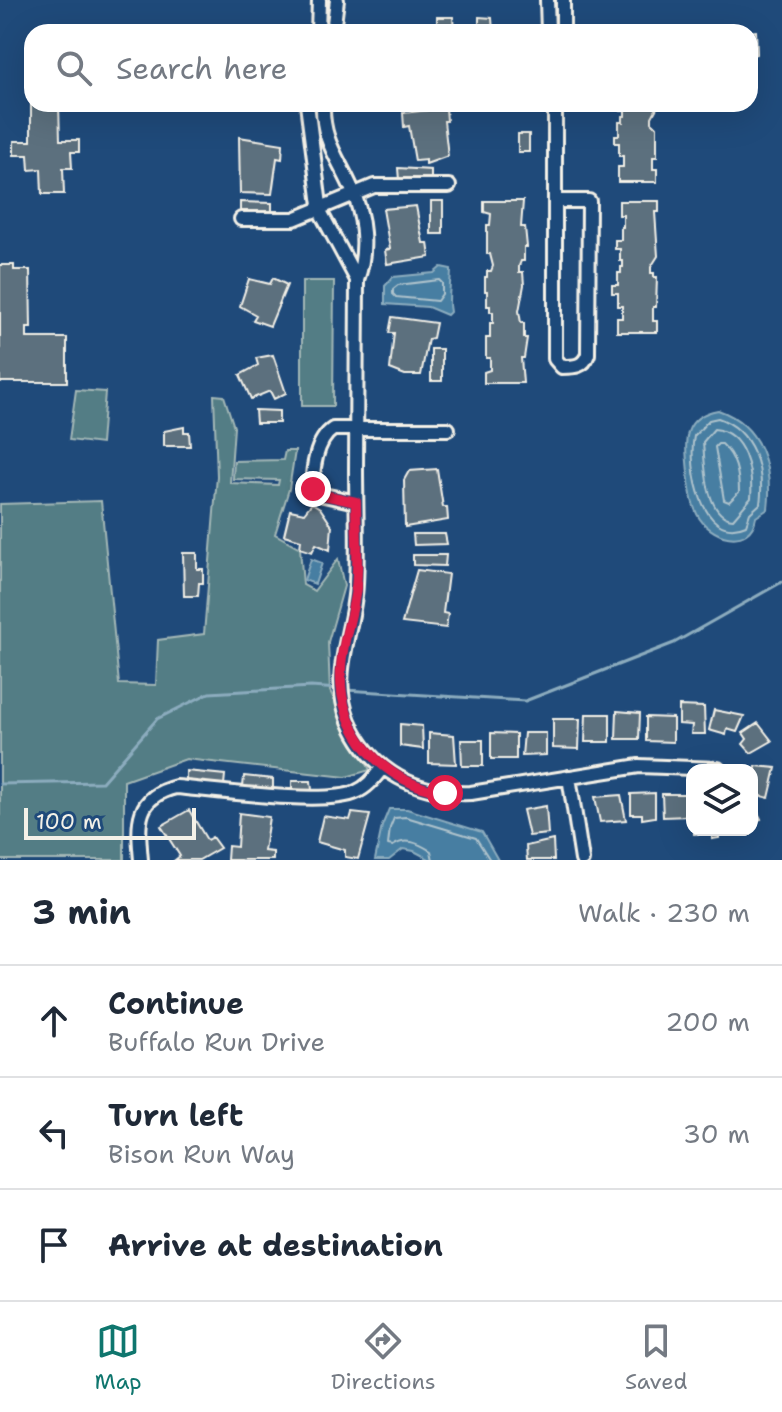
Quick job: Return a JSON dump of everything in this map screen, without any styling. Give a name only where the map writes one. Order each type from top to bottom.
[{"type":"street","points":[[318,24],[319,0]]},
{"type":"street","points":[[334,24],[337,0]]},
{"type":"street","points":[[547,0],[548,24]]},
{"type":"street","points":[[563,0],[563,24]]},
{"type":"street","points":[[308,112],[320,208],[357,280]]},
{"type":"street","points":[[323,112],[329,146],[354,193],[362,229],[363,264],[357,280],[356,590],[342,654],[341,686],[354,731],[383,767],[416,786],[445,793],[471,793],[639,766],[686,768]]},
{"type":"street","points":[[555,112],[555,201],[555,359],[562,367],[576,367],[584,362],[588,354],[589,201],[555,201]]},
{"type":"street","points":[[241,219],[294,219],[374,186],[449,186]]},
{"type":"street","points":[[356,502],[314,491],[312,485],[320,444],[325,435],[333,429],[448,429]]},
{"type":"street","points":[[141,860],[140,816],[148,802],[165,790],[176,787],[287,797],[342,796],[368,785],[383,767]]},
{"type":"street","points":[[569,777],[582,860]]},
{"type":"green space","points":[[302,281],[334,281],[333,406],[302,406]]},
{"type":"green space","points":[[76,390],[105,392],[101,444],[69,440]]},
{"type":"green space","points":[[214,395],[224,396],[234,427],[230,483],[278,485],[279,480],[233,479],[234,461],[283,460],[285,451],[295,451],[289,489],[275,534],[300,548],[303,585],[314,591],[338,559],[344,586],[328,642],[330,691],[370,770],[346,777],[186,759],[124,781],[124,860],[0,860],[0,504],[101,501],[119,684],[156,685],[158,640],[204,634],[217,476]]},
{"type":"water","points":[[441,267],[451,269],[450,312],[447,315],[428,307],[385,304],[385,286],[393,277],[434,273]]},
{"type":"water","points":[[718,410],[745,426],[761,449],[766,463],[768,509],[756,517],[746,534],[738,537],[719,534],[703,522],[695,509],[690,487],[686,451],[688,432],[697,418]]},
{"type":"water","points":[[311,559],[322,563],[315,584],[304,580]]},
{"type":"water","points":[[389,809],[407,809],[482,832],[498,860],[431,860],[403,849],[389,860],[375,860]]},
{"type":"building","points":[[437,17],[453,17],[453,24],[437,24]]},
{"type":"building","points":[[479,17],[492,18],[492,24],[479,24]]},
{"type":"building","points":[[31,112],[59,112],[60,140],[79,140],[79,152],[71,152],[72,168],[63,168],[64,194],[42,194],[41,169],[29,170],[28,155],[14,155],[14,141],[31,141]]},
{"type":"building","points":[[446,112],[447,121],[444,121],[448,156],[426,164],[426,160],[415,161],[409,126],[404,127],[403,113]]},
{"type":"building","points":[[625,112],[655,112],[652,122],[657,127],[657,157],[653,157],[653,169],[657,169],[657,182],[618,182],[618,167],[623,167],[623,156],[619,156],[619,143],[615,143],[615,135],[619,135],[619,122],[623,122]]},
{"type":"building","points":[[518,134],[529,134],[529,152],[518,152]]},
{"type":"building","points":[[239,137],[283,144],[282,159],[277,158],[272,194],[240,193]]},
{"type":"building","points":[[398,168],[431,170],[431,181],[399,180]]},
{"type":"building","points":[[431,201],[443,201],[443,234],[431,234]]},
{"type":"building","points":[[484,201],[523,201],[521,227],[525,227],[527,247],[524,247],[524,261],[519,266],[524,285],[519,311],[521,323],[524,323],[524,338],[527,338],[524,358],[521,358],[523,383],[484,383],[484,372],[490,370],[490,358],[486,358],[486,338],[490,338],[490,323],[493,323],[493,312],[487,306],[485,277],[493,266],[490,254],[487,254],[487,225],[490,225],[491,214],[484,212]]},
{"type":"building","points":[[619,201],[659,201],[659,212],[655,212],[658,256],[651,267],[651,273],[657,277],[653,321],[657,321],[657,332],[617,332],[617,318],[622,318],[622,306],[618,306],[618,293],[612,293],[612,285],[618,285],[618,273],[623,267],[620,249],[615,249],[615,240],[621,240],[623,227]]},
{"type":"building","points":[[240,202],[272,203],[272,213],[240,214]]},
{"type":"building","points":[[416,206],[423,243],[428,243],[430,257],[387,264],[385,250],[390,249],[383,209]]},
{"type":"building","points":[[0,265],[14,265],[14,270],[30,270],[31,328],[27,328],[27,338],[67,338],[67,382],[0,382]]},
{"type":"building","points":[[273,278],[287,285],[270,326],[253,320],[256,315],[240,306],[249,279],[270,284]]},
{"type":"building","points":[[392,317],[436,323],[433,338],[428,339],[421,375],[405,375],[390,369],[394,333],[389,333]]},
{"type":"building","points":[[431,349],[442,349],[442,381],[431,381]]},
{"type":"building","points":[[273,355],[286,393],[274,399],[270,391],[251,399],[240,375],[258,365],[256,358]]},
{"type":"building","points":[[255,410],[279,411],[279,423],[256,423]]},
{"type":"building","points":[[184,427],[184,432],[189,432],[190,446],[164,446],[164,431]]},
{"type":"building","points":[[437,469],[448,520],[405,527],[404,480],[409,471]]},
{"type":"building","points":[[312,503],[320,508],[332,526],[330,550],[316,544],[312,552],[300,548],[301,540],[284,535],[290,510],[304,513]]},
{"type":"building","points":[[413,534],[445,534],[447,544],[414,545]]},
{"type":"building","points":[[183,553],[197,553],[197,569],[203,569],[203,583],[199,583],[198,596],[184,596]]},
{"type":"building","points":[[413,555],[446,555],[445,566],[413,565]]},
{"type":"building","points":[[417,570],[448,574],[443,613],[448,614],[446,628],[402,623]]},
{"type":"building","points":[[679,706],[704,707],[705,734],[691,734],[692,725],[679,724]]},
{"type":"building","points":[[714,710],[744,716],[737,732],[727,729],[726,735],[709,730]]},
{"type":"building","points":[[617,711],[640,713],[639,739],[616,739]]},
{"type":"building","points":[[586,714],[610,714],[610,742],[585,742]]},
{"type":"building","points":[[646,717],[673,718],[673,742],[646,741]]},
{"type":"building","points":[[553,719],[580,719],[579,749],[553,748]]},
{"type":"building","points":[[758,723],[772,741],[751,753],[743,744],[747,739],[743,733]]},
{"type":"building","points":[[400,724],[422,726],[423,749],[400,746]]},
{"type":"building","points":[[429,733],[454,735],[456,764],[429,763]]},
{"type":"building","points":[[491,733],[516,734],[516,759],[491,759]]},
{"type":"building","points":[[524,733],[546,733],[546,755],[522,756]]},
{"type":"building","points":[[461,740],[483,740],[483,766],[462,766]]},
{"type":"building","points":[[758,766],[776,768],[769,798],[758,795]]},
{"type":"building","points":[[186,771],[225,775],[224,785],[186,781]]},
{"type":"building","points":[[244,776],[273,779],[273,789],[243,787]]},
{"type":"building","points":[[292,781],[311,781],[312,790],[292,791]]},
{"type":"building","points":[[655,793],[655,817],[642,819],[642,814],[631,814],[631,794]]},
{"type":"building","points":[[662,794],[686,794],[686,816],[663,817]]},
{"type":"building","points":[[621,795],[626,820],[600,822],[595,797]]},
{"type":"building","points":[[546,806],[548,834],[529,836],[523,810]]},
{"type":"building","points":[[189,810],[207,840],[212,837],[220,848],[199,860],[175,860],[180,856],[161,826]]},
{"type":"building","points":[[239,813],[269,817],[264,851],[273,852],[273,860],[227,860],[228,846],[237,847]]},
{"type":"building","points":[[352,813],[370,815],[358,859],[345,857],[345,850],[317,842],[323,816],[350,820]]},
{"type":"building","points":[[553,840],[554,860],[527,860],[526,846]]},
{"type":"waterway","points":[[345,690],[525,701],[674,643],[782,582]]},
{"type":"waterway","points":[[0,784],[102,782],[157,719],[209,693],[311,687],[338,689]]},
{"type":"route","points":[[313,489],[319,494],[356,502],[356,590],[340,669],[341,691],[349,720],[360,740],[383,767],[416,786],[445,793]]}]
